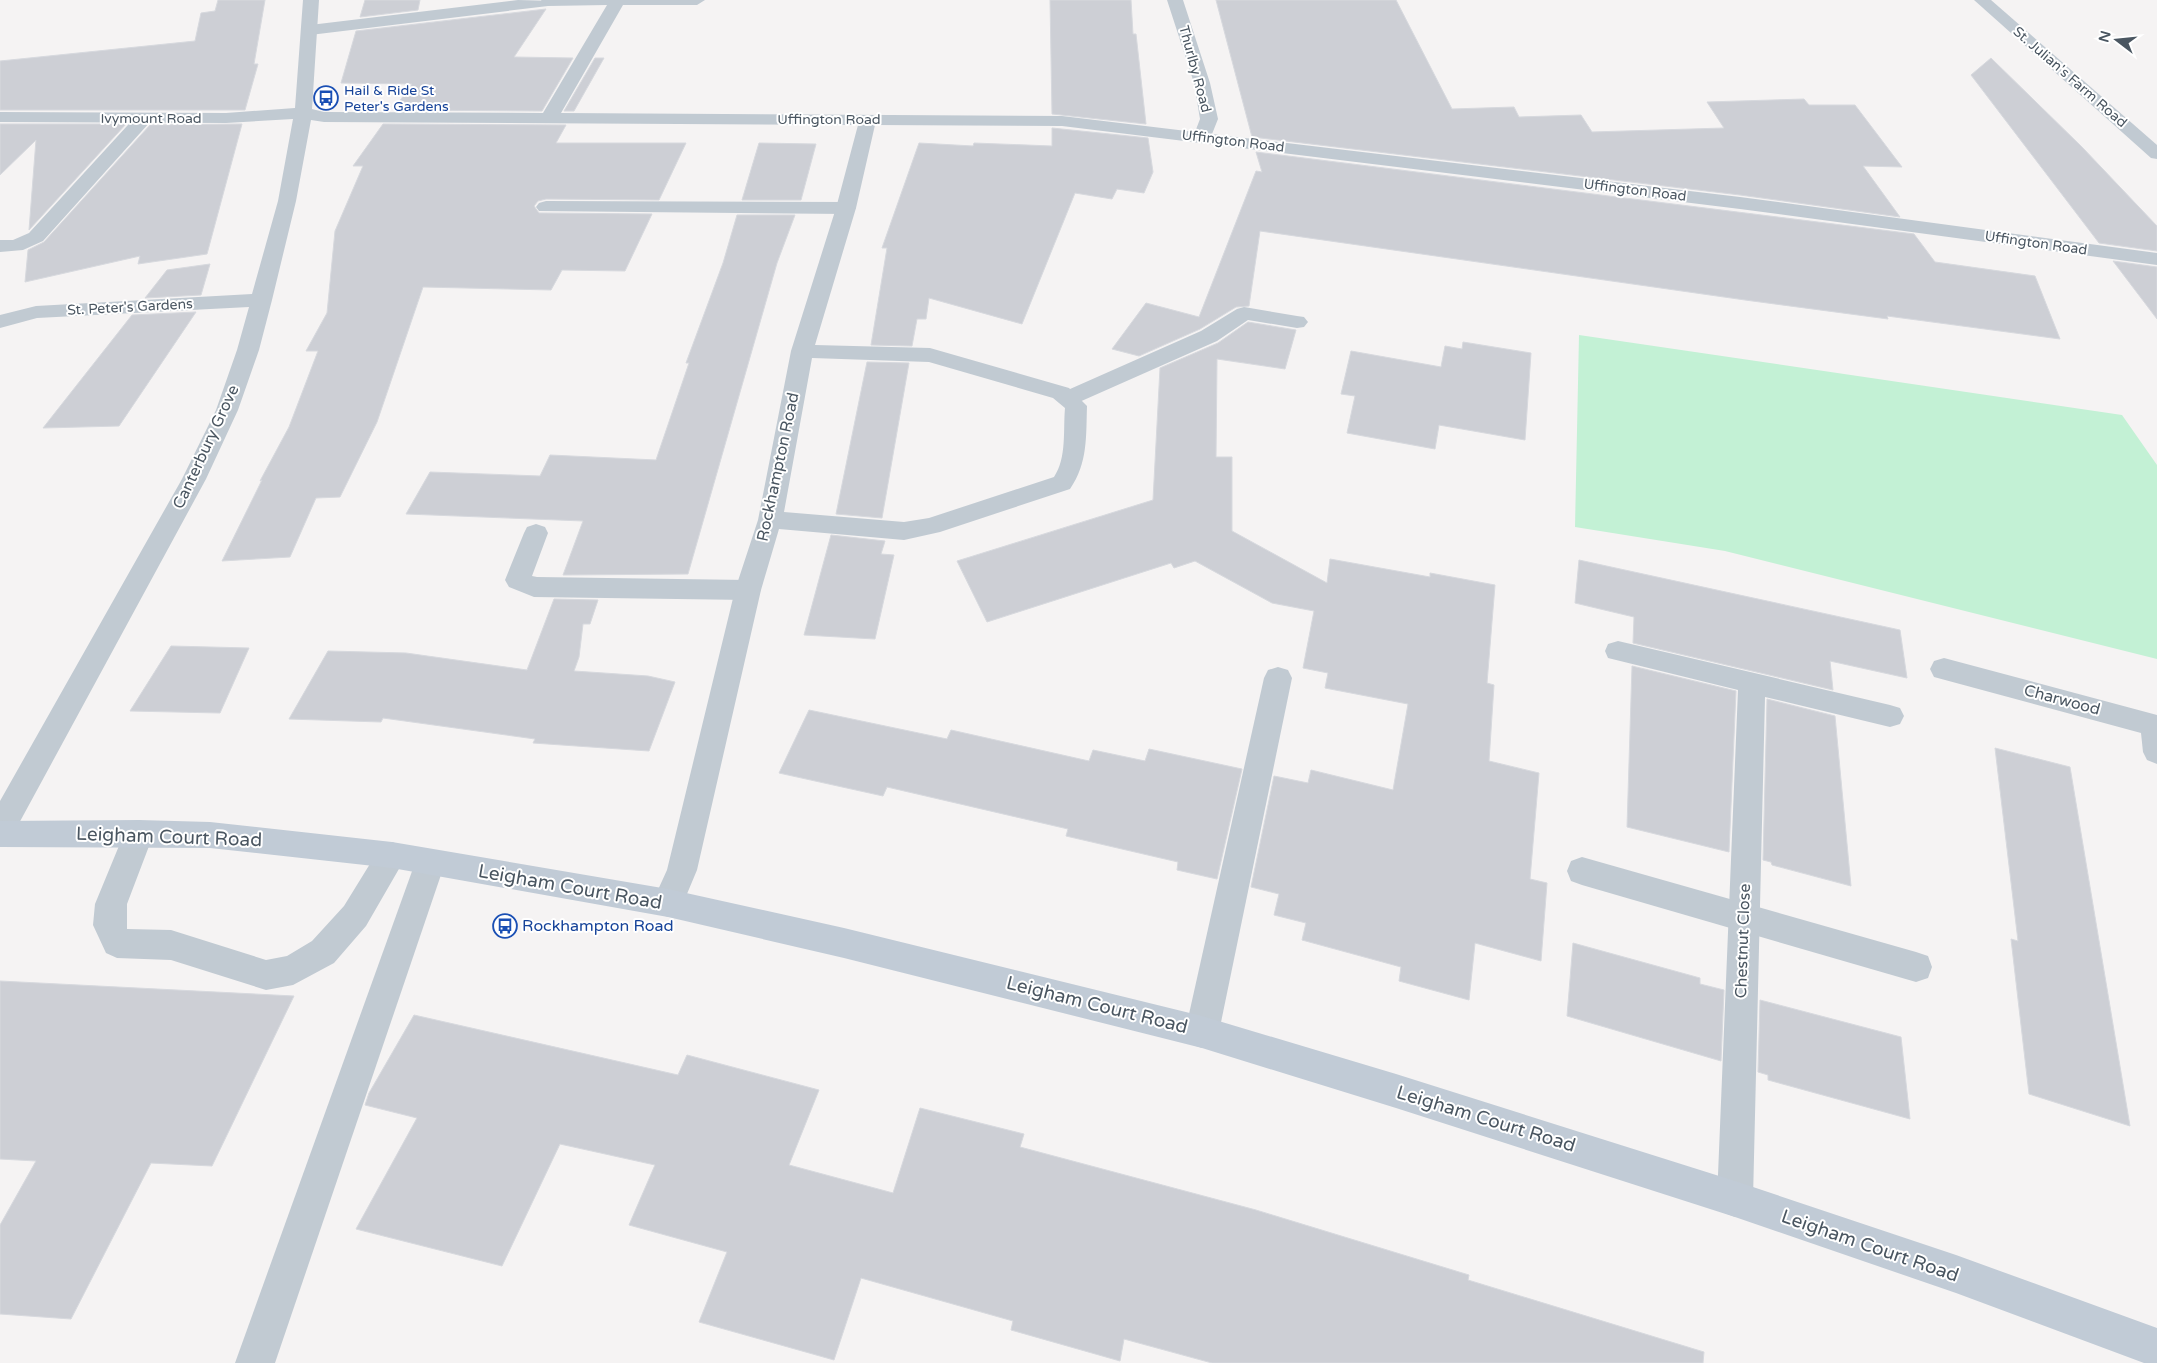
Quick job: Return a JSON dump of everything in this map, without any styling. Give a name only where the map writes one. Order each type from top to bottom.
[{"type":"street","name":"Canterbury Grove","points":[[0,829],[194,479],[227,410],[262,300],[287,201],[302,114],[311,0]]},
{"type":"street","points":[[310,30],[548,1],[697,0]]},
{"type":"street","name":"Thurlby Road","points":[[1175,0],[1202,83],[1209,119],[1202,137]]},
{"type":"street","name":"St. Julian's Farm Road","points":[[1982,0],[2157,154]]},
{"type":"street","points":[[549,118],[617,1]]},
{"type":"street","name":"Uffington Road","points":[[302,114],[324,116],[1062,121],[1731,202],[2157,259]]},
{"type":"street","name":"Ivymount Road","points":[[0,117],[226,118],[302,114]]},
{"type":"street","points":[[0,246],[16,246],[36,237],[144,118]]},
{"type":"street","name":"Rockhampton Road","points":[[668,904],[682,870],[748,590],[770,520],[802,351],[846,208],[868,119]]},
{"type":"street","points":[[546,207],[846,208]]},
{"type":"street","name":"St. Peter's Gardens","points":[[0,322],[36,312],[262,300]]},
{"type":"street","points":[[1069,398],[1209,336],[1244,314],[1297,322]]},
{"type":"street","points":[[770,520],[904,531],[931,526],[1062,483],[1070,474],[1073,462],[1076,406],[1069,398],[1047,388],[930,355],[802,351]]},
{"type":"street","points":[[536,533],[518,580],[534,587],[748,590]]},
{"type":"street","points":[[1618,651],[1890,716]]},
{"type":"street","name":"Charwood","points":[[1944,669],[2154,725],[2157,752]]},
{"type":"street","points":[[1202,1032],[1278,678]]},
{"type":"street","name":"Chestnut Close","points":[[1735,1199],[1752,683]]},
{"type":"street","points":[[139,832],[111,904],[109,925],[117,943],[171,945],[266,975],[293,970],[323,952],[354,916],[392,856]]},
{"type":"street","name":"Leigham Court Road","points":[[0,834],[139,832],[210,835],[392,856],[430,864],[570,885],[668,904],[928,963],[1202,1032],[1414,1096],[1735,1199],[1956,1274],[2157,1348]]},
{"type":"street","points":[[255,1363],[430,864]]},
{"type":"street","points":[[1582,871],[1916,967]]},
{"type":"green space","points":[[1579,335],[2122,415],[2157,465],[2157,659],[1725,551],[1575,527]]},
{"type":"building","points":[[218,0],[265,0],[254,64],[258,64],[245,110],[0,110],[0,61],[195,41],[201,13],[215,11]]},
{"type":"building","points":[[365,0],[420,0],[418,10],[360,17]]},
{"type":"building","points":[[1050,0],[1131,0],[1133,34],[1136,34],[1146,124],[1052,114]]},
{"type":"building","points":[[1216,0],[1396,0],[1452,109],[1514,107],[1519,117],[1581,115],[1592,132],[1724,128],[1707,102],[1804,99],[1809,105],[1855,105],[1902,167],[1863,166],[1900,217],[1740,195],[1252,137]]},
{"type":"building","points":[[546,9],[514,57],[573,58],[542,111],[393,110],[412,84],[341,83],[356,31]]},
{"type":"building","points":[[595,58],[604,58],[574,111],[564,111]]},
{"type":"building","points":[[1991,58],[2082,147],[2157,226],[2157,251],[2099,243],[1971,75]]},
{"type":"building","points":[[0,124],[126,124],[29,230],[36,140],[0,175]]},
{"type":"building","points":[[242,124],[207,254],[138,264],[140,256],[25,282],[28,250],[44,242],[150,125]]},
{"type":"building","points":[[383,124],[566,125],[556,143],[686,143],[659,200],[546,199],[538,201],[534,206],[539,213],[652,214],[625,271],[562,270],[551,290],[423,287],[377,422],[340,497],[316,498],[290,557],[222,561],[262,480],[260,481],[289,427],[318,351],[306,351],[327,313],[335,231],[363,166],[353,166]]},
{"type":"building","points":[[1052,128],[1148,138],[1153,172],[1144,193],[1117,189],[1112,199],[1075,193],[1022,324],[929,298],[926,319],[917,319],[912,346],[871,345],[887,248],[882,248],[919,143],[973,146],[974,143],[1052,146]]},
{"type":"building","points":[[759,143],[816,144],[801,200],[742,200]]},
{"type":"building","points":[[1256,152],[1914,234],[1935,262],[2035,276],[2060,339],[1887,316],[1888,319],[1745,300],[1260,231],[1249,306],[1236,307],[1200,329],[1139,356],[1112,349],[1146,303],[1199,317],[1256,171],[1262,172]]},
{"type":"building","points":[[737,215],[795,215],[777,263],[688,574],[563,575],[583,521],[406,514],[430,472],[540,476],[550,455],[656,460],[689,363],[686,363],[723,263]]},
{"type":"building","points":[[2113,261],[2157,267],[2157,319]]},
{"type":"building","points":[[210,264],[201,295],[145,298],[167,270]]},
{"type":"building","points":[[196,312],[119,426],[43,428],[132,315]]},
{"type":"building","points":[[1248,322],[1296,330],[1285,369],[1217,359],[1216,457],[1232,457],[1232,531],[1327,583],[1330,559],[1430,577],[1430,573],[1495,585],[1487,683],[1494,685],[1489,761],[1539,773],[1530,879],[1547,883],[1541,961],[1475,943],[1469,1000],[1399,981],[1401,967],[1302,940],[1306,923],[1274,915],[1279,894],[1251,887],[1274,776],[1308,783],[1311,770],[1393,790],[1408,704],[1325,688],[1328,673],[1303,668],[1314,611],[1272,603],[1195,561],[1174,568],[1171,563],[987,622],[957,561],[1153,500],[1160,368],[1218,343]]},
{"type":"building","points":[[1463,342],[1531,353],[1525,440],[1439,425],[1435,449],[1347,433],[1355,396],[1341,394],[1351,351],[1441,367],[1445,346],[1462,349]]},
{"type":"building","points":[[867,362],[909,363],[882,518],[836,514]]},
{"type":"building","points":[[831,535],[885,541],[881,554],[894,555],[875,639],[804,635]]},
{"type":"building","points":[[1579,560],[1900,630],[1907,678],[1830,661],[1833,690],[1633,643],[1634,617],[1575,603]]},
{"type":"building","points":[[554,599],[598,600],[590,624],[583,624],[579,657],[574,671],[648,676],[675,682],[649,751],[533,743],[535,739],[383,718],[381,722],[289,719],[328,651],[406,653],[527,670]]},
{"type":"building","points":[[171,646],[249,648],[220,713],[130,711]]},
{"type":"building","points":[[1632,666],[1736,691],[1729,852],[1627,827]]},
{"type":"building","points":[[1767,699],[1835,716],[1851,886],[1772,865],[1771,862],[1763,860]]},
{"type":"building","points":[[809,710],[947,739],[951,730],[1089,761],[1093,750],[1145,761],[1149,749],[1242,769],[1217,879],[1177,870],[1178,862],[1066,836],[1068,829],[887,787],[883,796],[779,773]]},
{"type":"building","points":[[1995,748],[2070,767],[2130,1126],[2029,1094],[2011,939],[2018,941]]},
{"type":"building","points":[[1573,943],[1700,978],[1700,984],[1724,990],[1721,1061],[1567,1016]]},
{"type":"building","points":[[0,981],[294,996],[212,1166],[151,1163],[71,1319],[0,1314],[0,1225],[36,1161],[0,1159]]},
{"type":"building","points":[[1760,1000],[1901,1037],[1910,1119],[1768,1080],[1768,1075],[1758,1072]]},
{"type":"building","points":[[414,1015],[678,1075],[687,1055],[819,1090],[789,1165],[893,1193],[920,1108],[1024,1134],[1020,1147],[1256,1210],[1469,1275],[1468,1280],[1704,1352],[1703,1363],[1212,1363],[1124,1339],[1120,1361],[1011,1330],[1013,1321],[861,1278],[834,1360],[699,1322],[727,1252],[629,1225],[655,1165],[560,1144],[502,1266],[356,1229],[417,1118],[365,1105],[369,1093]]},
{"type":"place","name":"Hail & Ride St Peter's Gardens","points":[[326,98]]},
{"type":"place","name":"Rockhampton Road","points":[[505,926]]}]
